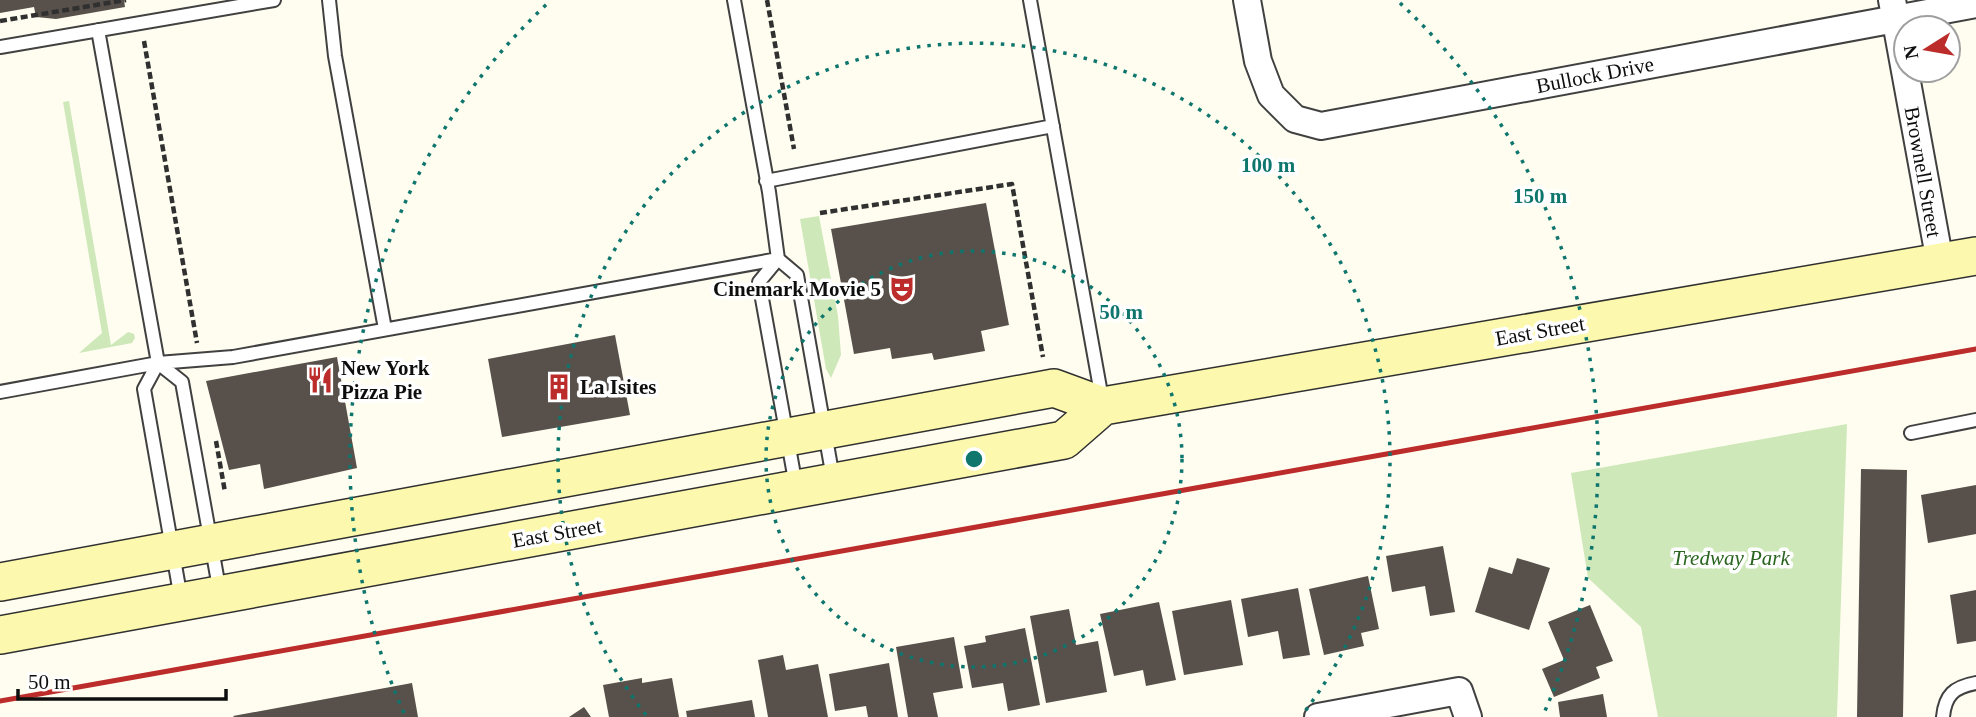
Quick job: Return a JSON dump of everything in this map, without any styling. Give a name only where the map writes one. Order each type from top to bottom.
[{"type":"street","name":"Bullock Drive","points":[[1247,0],[1258,61],[1271,95],[1295,119],[1321,126],[1894,10],[1976,4]]},
{"type":"street","name":"Brownell Street","points":[[1894,10],[1940,262]]},
{"type":"street","name":"East Street","points":[[0,582],[1054,388],[1103,406],[1976,256]]},
{"type":"street","name":"East Street","points":[[0,635],[1064,440],[1103,406]]},
{"type":"street","points":[[1318,717],[1459,691],[1468,717]]},
{"type":"lane","points":[[0,47],[274,0]]},
{"type":"lane","points":[[329,0],[335,56],[385,329]]},
{"type":"lane","points":[[734,0],[778,259],[797,275],[834,482]]},
{"type":"lane","points":[[1030,0],[1103,406]]},
{"type":"lane","points":[[98,30],[158,363],[144,389],[182,602]]},
{"type":"lane","points":[[766,181],[1053,126]]},
{"type":"lane","points":[[0,393],[158,363],[233,357],[778,259]]},
{"type":"lane","points":[[778,259],[759,282],[796,489]]},
{"type":"lane","points":[[158,363],[182,382],[220,595]]},
{"type":"lane","points":[[1911,433],[1976,421]]},
{"type":"lane","points":[[1943,717],[1946,697],[1954,689],[1976,683]]},
{"type":"path","points":[[0,21],[126,0]]},
{"type":"path","points":[[767,0],[794,149]]},
{"type":"path","points":[[141,22],[179,252],[200,360]]},
{"type":"path","points":[[820,213],[1012,184],[1045,366]]},
{"type":"path","points":[[215,439],[225,492]]},
{"type":"green space","points":[[69,101],[111,345],[128,332],[134,334],[135,338],[132,343],[79,353],[102,333],[63,102]]},
{"type":"green space","points":[[819,216],[838,316],[841,355],[831,378],[826,369],[800,219]]},
{"type":"green space","name":"Tredway Park","points":[[1847,424],[1837,717],[1658,717],[1641,627],[1588,578],[1571,473]]},
{"type":"building","points":[[0,0],[124,0],[125,7],[56,19],[36,17],[34,7],[0,13]]},
{"type":"building","points":[[986,203],[1009,325],[981,331],[985,351],[934,360],[932,353],[892,359],[890,348],[854,354],[831,229]]},
{"type":"building","name":"La Isites","points":[[615,335],[630,415],[502,437],[488,359]]},
{"type":"building","points":[[337,357],[357,468],[264,489],[260,464],[229,470],[206,381]]},
{"type":"building","points":[[1861,469],[1907,470],[1903,717],[1857,717]]},
{"type":"building","points":[[1976,485],[1976,534],[1928,543],[1921,495]]},
{"type":"building","points":[[1443,546],[1455,612],[1430,616],[1425,586],[1392,592],[1386,556]]},
{"type":"building","points":[[1517,558],[1550,568],[1529,630],[1475,612],[1489,567],[1512,574]]},
{"type":"building","points":[[1368,576],[1379,629],[1361,633],[1364,646],[1324,655],[1309,589]]},
{"type":"building","points":[[1298,588],[1310,655],[1283,659],[1278,631],[1248,637],[1241,599]]},
{"type":"building","points":[[1976,590],[1976,641],[1957,644],[1950,595]]},
{"type":"building","points":[[1231,600],[1243,665],[1184,675],[1172,611]]},
{"type":"building","points":[[1159,602],[1176,680],[1146,686],[1143,670],[1114,676],[1100,614]]},
{"type":"building","points":[[1590,605],[1613,661],[1596,667],[1600,678],[1554,697],[1542,669],[1564,660],[1548,622]]},
{"type":"building","points":[[1069,609],[1076,645],[1098,641],[1107,692],[1046,703],[1030,616]]},
{"type":"building","points":[[1025,628],[1040,705],[1008,711],[1003,683],[972,688],[964,646],[986,642],[985,636]]},
{"type":"building","points":[[954,637],[963,688],[933,693],[938,717],[908,717],[896,647]]},
{"type":"building","points":[[783,655],[786,670],[818,664],[828,717],[768,717],[758,660]]},
{"type":"building","points":[[889,663],[898,717],[868,717],[866,706],[835,711],[829,674]]},
{"type":"building","points":[[642,678],[642,683],[672,678],[679,717],[609,717],[603,685]]},
{"type":"building","points":[[412,683],[418,717],[233,716]]},
{"type":"building","points":[[1603,694],[1607,717],[1560,717],[1558,702]]},
{"type":"building","points":[[752,700],[755,717],[687,717],[686,711]]},
{"type":"building","points":[[584,707],[591,717],[569,717]]},
{"type":"railway","points":[[0,701],[1976,349]]},
{"type":"place","name":"Cinemark Movie 5","points":[[902,289]]},
{"type":"place","name":"New York Pizza Pie","points":[[320,380]]},
{"type":"place","name":"La Isites","points":[[559,387]]}]
